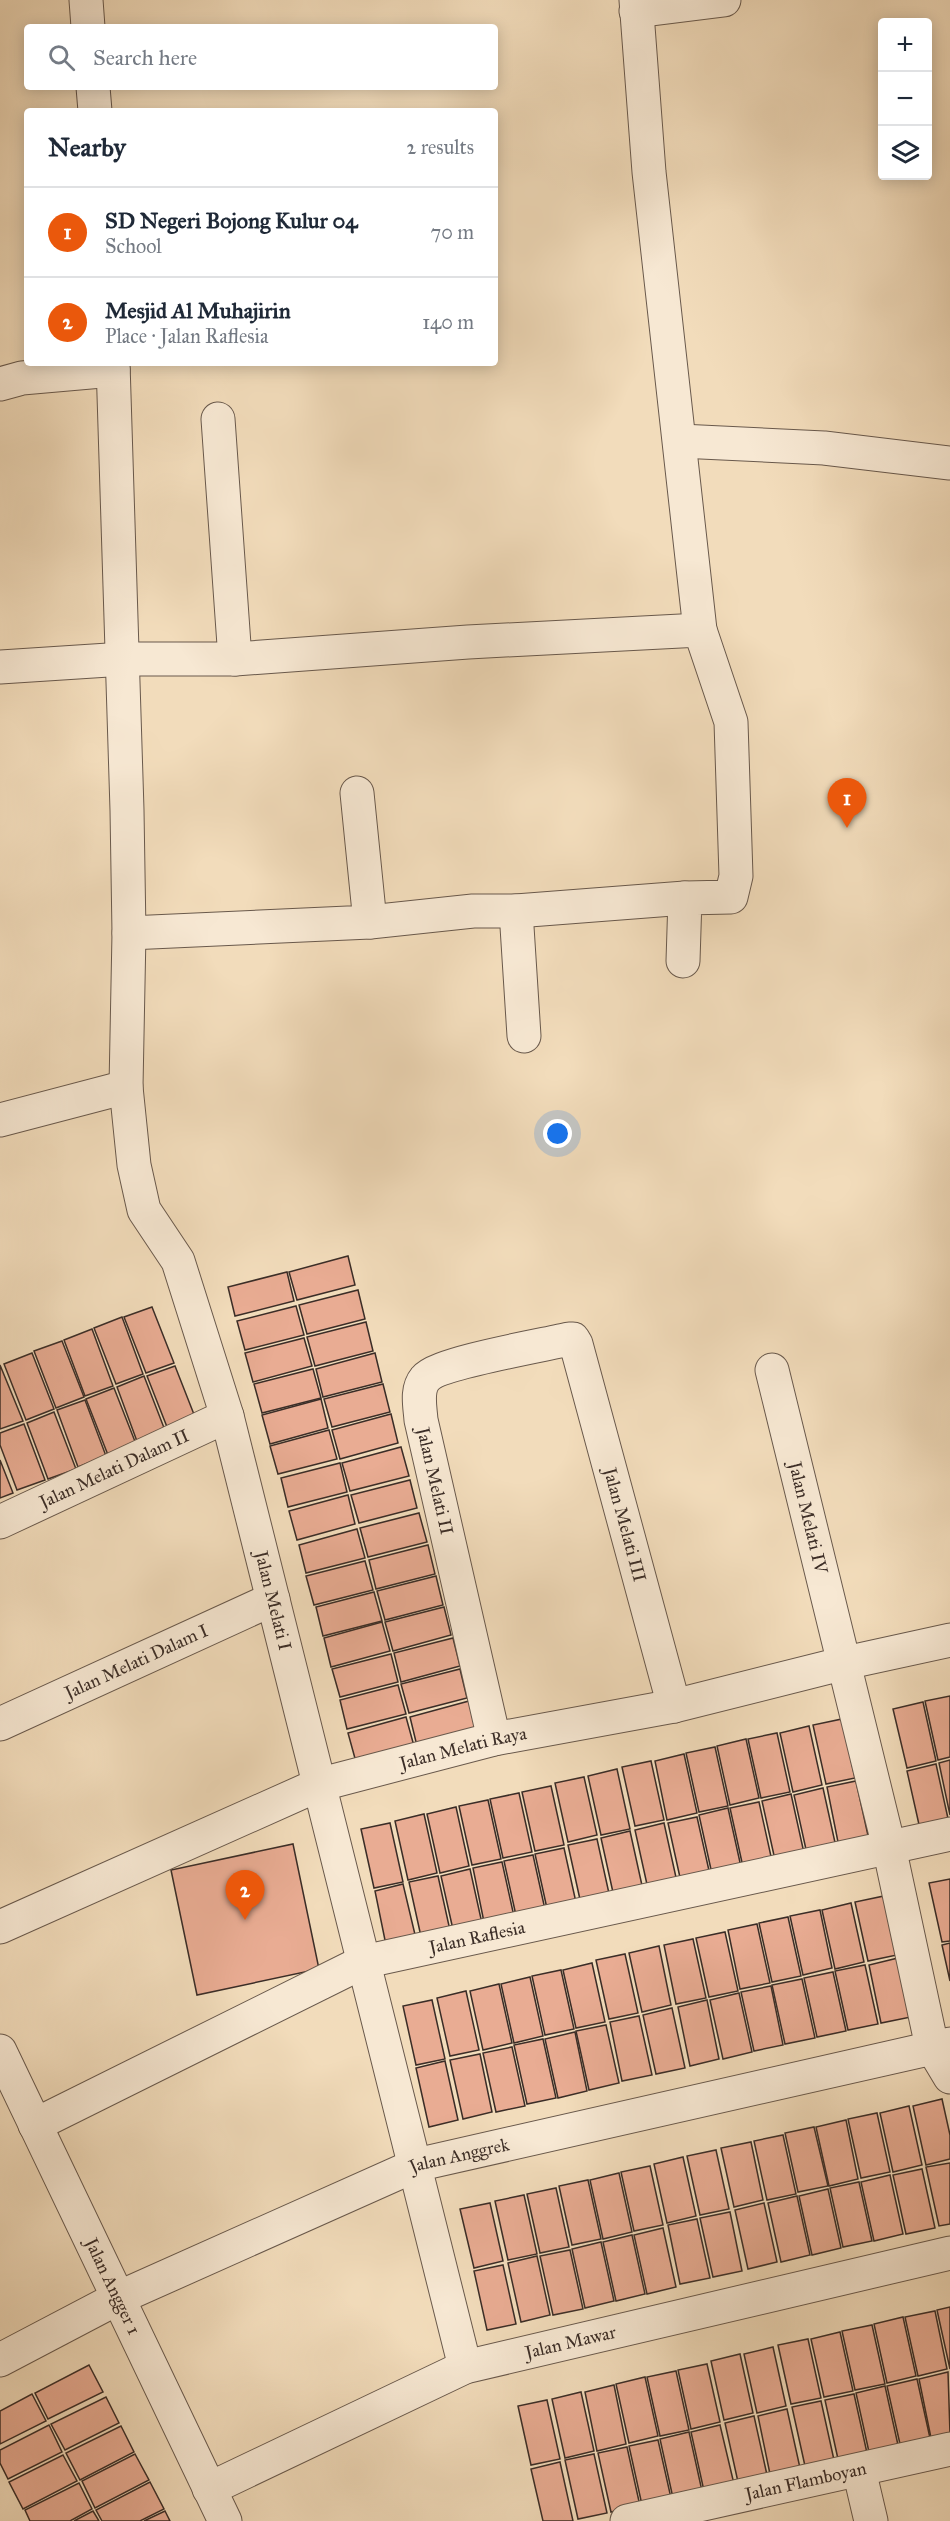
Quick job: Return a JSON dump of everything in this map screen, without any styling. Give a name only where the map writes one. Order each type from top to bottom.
[{"type":"street","points":[[86,0],[88,24]]},
{"type":"street","points":[[129,933],[370,922],[473,911],[731,897],[736,876],[731,722],[700,630],[650,181],[636,6],[724,0]]},
{"type":"street","points":[[93,90],[95,108]]},
{"type":"street","points":[[0,384],[22,378],[113,367]]},
{"type":"street","name":"Jalan Melati I","points":[[113,367],[124,659],[129,933],[126,1087],[134,1165],[144,1210],[178,1262],[227,1416],[465,2367]]},
{"type":"street","points":[[218,419],[236,659]]},
{"type":"street","points":[[680,441],[824,448],[950,463]]},
{"type":"street","points":[[0,667],[124,659],[236,659],[468,642],[700,630]]},
{"type":"street","points":[[357,793],[370,922]]},
{"type":"street","points":[[683,961],[700,897]]},
{"type":"street","points":[[516,910],[524,1036]]},
{"type":"street","points":[[0,1120],[126,1087]]},
{"type":"street","name":"Jalan Melati II","points":[[494,1740],[422,1420],[420,1389],[428,1375],[449,1366],[569,1339],[573,1339],[576,1344]]},
{"type":"street","name":"Jalan Melati III","points":[[576,1344],[674,1706]]},
{"type":"street","name":"Jalan Melati IV","points":[[772,1370],[889,1847],[950,2077]]},
{"type":"street","name":"Jalan Melati Dalam II","points":[[0,1522],[227,1416]]},
{"type":"street","name":"Jalan Melati Dalam I","points":[[0,1724],[273,1599]]},
{"type":"street","name":"Jalan Melati Raya","points":[[0,1927],[318,1785],[494,1740],[674,1706],[845,1663],[950,1640]]},
{"type":"street","name":"Jalan Raflesia","points":[[36,2125],[363,1962],[950,1834]]},
{"type":"street","name":"Jalan Anggrek","points":[[0,2360],[118,2298],[416,2165],[941,2046]]},
{"type":"street","name":"Jalan Angger 1","points":[[0,2051],[225,2521]]},
{"type":"street","name":"Jalan Mawar","points":[[209,2489],[465,2367],[950,2253]]},
{"type":"street","name":"Jalan Flamboyan","points":[[627,2521],[950,2449]]},
{"type":"street","points":[[859,2470],[871,2521]]},
{"type":"building","points":[[348,1256],[355,1285],[297,1300],[289,1272]]},
{"type":"building","points":[[287,1272],[294,1301],[235,1316],[228,1287]]},
{"type":"building","points":[[358,1290],[365,1319],[307,1334],[299,1305]]},
{"type":"building","points":[[296,1306],[304,1335],[245,1350],[237,1321]]},
{"type":"building","points":[[152,1307],[174,1363],[146,1373],[124,1317]]},
{"type":"building","points":[[122,1317],[143,1374],[116,1384],[94,1328]]},
{"type":"building","points":[[366,1322],[373,1351],[315,1366],[307,1337]]},
{"type":"building","points":[[92,1329],[113,1386],[85,1396],[64,1340]]},
{"type":"building","points":[[304,1338],[312,1366],[253,1382],[245,1353]]},
{"type":"building","points":[[62,1341],[84,1397],[56,1408],[34,1351]]},
{"type":"building","points":[[32,1353],[54,1409],[26,1420],[4,1364]]},
{"type":"building","points":[[375,1353],[382,1382],[323,1397],[316,1369]]},
{"type":"building","points":[[0,1365],[23,1421],[0,1429]]},
{"type":"building","points":[[175,1366],[197,1422],[169,1432],[147,1376]]},
{"type":"building","points":[[313,1369],[321,1398],[262,1413],[254,1384]]},
{"type":"building","points":[[144,1376],[166,1433],[138,1444],[117,1387]]},
{"type":"building","points":[[383,1384],[390,1412],[332,1427],[324,1399]]},
{"type":"building","points":[[114,1388],[136,1444],[108,1455],[86,1399]]},
{"type":"building","points":[[321,1399],[328,1428],[270,1444],[262,1415]]},
{"type":"building","points":[[85,1400],[106,1456],[78,1467],[57,1410]]},
{"type":"building","points":[[54,1412],[76,1469],[48,1479],[27,1423]]},
{"type":"building","points":[[391,1414],[398,1443],[340,1459],[332,1430]]},
{"type":"building","points":[[24,1424],[45,1480],[17,1490],[0,1445],[0,1433]]},
{"type":"building","points":[[329,1430],[337,1459],[278,1474],[270,1446]]},
{"type":"building","points":[[401,1447],[409,1476],[350,1491],[342,1463]]},
{"type":"building","points":[[0,1460],[13,1493],[0,1498]]},
{"type":"building","points":[[340,1463],[347,1492],[288,1507],[281,1478]]},
{"type":"building","points":[[410,1480],[417,1508],[359,1523],[351,1495]]},
{"type":"building","points":[[348,1495],[355,1524],[297,1540],[289,1511]]},
{"type":"building","points":[[419,1513],[427,1542],[368,1557],[360,1528]]},
{"type":"building","points":[[357,1529],[365,1558],[306,1573],[299,1545]]},
{"type":"building","points":[[428,1545],[435,1574],[376,1589],[369,1560]]},
{"type":"building","points":[[365,1561],[373,1590],[314,1605],[306,1576]]},
{"type":"building","points":[[436,1576],[443,1605],[385,1620],[377,1591]]},
{"type":"building","points":[[374,1592],[382,1621],[323,1636],[316,1607]]},
{"type":"building","points":[[444,1607],[451,1635],[393,1651],[385,1622]]},
{"type":"building","points":[[382,1622],[390,1651],[331,1667],[324,1638]]},
{"type":"building","points":[[453,1638],[460,1666],[401,1682],[394,1653]]},
{"type":"building","points":[[391,1654],[398,1682],[340,1697],[332,1669]]},
{"type":"building","points":[[460,1669],[467,1698],[409,1713],[401,1684]]},
{"type":"building","points":[[398,1685],[406,1714],[347,1729],[340,1700]]},
{"type":"building","points":[[950,1696],[950,1757],[938,1760],[925,1701]]},
{"type":"building","points":[[469,1701],[476,1730],[417,1746],[410,1717]]},
{"type":"building","points":[[923,1702],[936,1761],[907,1768],[893,1709]]},
{"type":"building","points":[[406,1717],[414,1746],[356,1762],[348,1733]]},
{"type":"building","points":[[842,1719],[855,1778],[826,1784],[813,1725]]},
{"type":"building","points":[[809,1726],[822,1785],[793,1792],[780,1733]]},
{"type":"building","points":[[777,1733],[790,1792],[761,1798],[748,1739]]},
{"type":"building","points":[[746,1739],[759,1798],[730,1805],[717,1746]]},
{"type":"building","points":[[715,1747],[728,1806],[699,1812],[686,1753]]},
{"type":"building","points":[[684,1754],[697,1813],[667,1820],[655,1761]]},
{"type":"building","points":[[950,1760],[950,1815],[939,1763]]},
{"type":"building","points":[[651,1761],[664,1820],[635,1826],[622,1767]]},
{"type":"building","points":[[936,1764],[949,1823],[920,1829],[907,1771]]},
{"type":"building","points":[[617,1769],[630,1829],[601,1835],[588,1776]]},
{"type":"building","points":[[584,1777],[597,1835],[568,1842],[555,1783]]},
{"type":"building","points":[[856,1781],[869,1840],[839,1847],[827,1787]]},
{"type":"building","points":[[551,1786],[564,1845],[535,1851],[522,1792]]},
{"type":"building","points":[[823,1788],[836,1847],[807,1854],[794,1795]]},
{"type":"building","points":[[519,1793],[532,1852],[503,1858],[490,1799]]},
{"type":"building","points":[[791,1794],[804,1853],[775,1860],[762,1801]]},
{"type":"building","points":[[488,1800],[501,1859],[472,1865],[459,1806]]},
{"type":"building","points":[[759,1802],[772,1861],[743,1867],[730,1808]]},
{"type":"building","points":[[456,1807],[469,1866],[440,1873],[427,1814]]},
{"type":"building","points":[[728,1808],[741,1867],[712,1874],[699,1815]]},
{"type":"building","points":[[424,1814],[437,1873],[408,1880],[395,1821]]},
{"type":"building","points":[[697,1817],[710,1875],[681,1882],[668,1823]]},
{"type":"building","points":[[390,1823],[403,1882],[374,1888],[361,1829]]},
{"type":"building","points":[[664,1823],[677,1882],[648,1889],[635,1830]]},
{"type":"building","points":[[630,1831],[643,1890],[614,1897],[601,1838]]},
{"type":"building","points":[[597,1839],[610,1898],[581,1904],[568,1845]]},
{"type":"building","points":[[293,1844],[319,1969],[197,1995],[171,1870]]},
{"type":"building","points":[[564,1848],[577,1907],[548,1913],[535,1854]]},
{"type":"building","points":[[533,1855],[546,1914],[517,1920],[504,1861]]},
{"type":"building","points":[[502,1862],[515,1921],[485,1927],[473,1868]]},
{"type":"building","points":[[470,1869],[483,1928],[454,1934],[441,1876]]},
{"type":"building","points":[[438,1876],[451,1935],[422,1941],[409,1882]]},
{"type":"building","points":[[950,1879],[950,1941],[942,1942],[929,1883]]},
{"type":"building","points":[[403,1884],[417,1943],[387,1950],[375,1891]]},
{"type":"building","points":[[884,1896],[897,1955],[868,1961],[855,1902]]},
{"type":"building","points":[[851,1903],[864,1962],[835,1969],[822,1910]]},
{"type":"building","points":[[820,1910],[832,1968],[803,1975],[790,1916]]},
{"type":"building","points":[[788,1917],[801,1976],[772,1982],[759,1923]]},
{"type":"building","points":[[757,1924],[770,1983],[740,1989],[728,1930]]},
{"type":"building","points":[[725,1932],[738,1991],[709,1997],[696,1938]]},
{"type":"building","points":[[693,1939],[706,1998],[676,2004],[664,1945]]},
{"type":"building","points":[[950,1943],[950,1981],[942,1945]]},
{"type":"building","points":[[659,1946],[671,2005],[642,2012],[629,1953]]},
{"type":"building","points":[[625,1954],[638,2013],[609,2019],[596,1960]]},
{"type":"building","points":[[898,1958],[911,2017],[881,2023],[869,1965]]},
{"type":"building","points":[[592,1963],[605,2022],[576,2028],[563,1970]]},
{"type":"building","points":[[865,1965],[878,2024],[848,2030],[835,1971]]},
{"type":"building","points":[[561,1970],[574,2029],[545,2035],[532,1976]]},
{"type":"building","points":[[833,1972],[846,2031],[817,2037],[804,1978]]},
{"type":"building","points":[[530,1977],[543,2036],[514,2043],[501,1984]]},
{"type":"building","points":[[802,1979],[815,2038],[785,2044],[772,1985]]},
{"type":"building","points":[[499,1984],[512,2043],[483,2050],[470,1991]]},
{"type":"building","points":[[771,1986],[783,2045],[754,2051],[741,1992]]},
{"type":"building","points":[[466,1991],[479,2050],[450,2056],[437,1998]]},
{"type":"building","points":[[739,1993],[752,2052],[723,2059],[710,2000]]},
{"type":"building","points":[[432,2000],[445,2059],[416,2065],[403,2006]]},
{"type":"building","points":[[707,2000],[719,2059],[690,2066],[678,2007]]},
{"type":"building","points":[[672,2008],[685,2068],[656,2074],[643,2015]]},
{"type":"building","points":[[639,2016],[652,2075],[622,2081],[610,2022]]},
{"type":"building","points":[[606,2025],[619,2083],[589,2090],[576,2031]]},
{"type":"building","points":[[575,2032],[587,2091],[558,2098],[545,2039]]},
{"type":"building","points":[[543,2039],[556,2098],[527,2104],[514,2045]]},
{"type":"building","points":[[512,2047],[525,2106],[496,2112],[483,2053]]},
{"type":"building","points":[[480,2054],[492,2112],[463,2119],[450,2060]]},
{"type":"building","points":[[445,2061],[458,2120],[429,2127],[416,2068]]},
{"type":"building","points":[[942,2099],[950,2135],[950,2159],[926,2165],[913,2106]]},
{"type":"building","points":[[909,2106],[922,2165],[893,2172],[880,2113]]},
{"type":"building","points":[[877,2113],[890,2172],[861,2178],[848,2119]]},
{"type":"building","points":[[846,2120],[858,2179],[829,2186],[816,2127]]},
{"type":"building","points":[[814,2127],[828,2186],[798,2192],[785,2133]]},
{"type":"building","points":[[783,2135],[796,2194],[767,2200],[754,2141]]},
{"type":"building","points":[[751,2142],[763,2200],[734,2207],[721,2148]]},
{"type":"building","points":[[716,2150],[729,2209],[700,2215],[687,2156]]},
{"type":"building","points":[[683,2157],[696,2216],[667,2223],[654,2164]]},
{"type":"building","points":[[950,2163],[950,2224],[939,2226],[926,2167]]},
{"type":"building","points":[[650,2166],[663,2225],[634,2231],[621,2172]]},
{"type":"building","points":[[922,2169],[935,2228],[906,2234],[893,2175]]},
{"type":"building","points":[[619,2173],[632,2232],[603,2239],[590,2180]]},
{"type":"building","points":[[890,2175],[903,2234],[874,2241],[861,2182]]},
{"type":"building","points":[[588,2180],[601,2239],[572,2245],[559,2186]]},
{"type":"building","points":[[859,2182],[872,2241],[843,2247],[830,2188]]},
{"type":"building","points":[[556,2188],[569,2247],[540,2253],[527,2194]]},
{"type":"building","points":[[828,2189],[841,2248],[812,2255],[799,2196]]},
{"type":"building","points":[[524,2195],[537,2254],[508,2260],[495,2201]]},
{"type":"building","points":[[797,2196],[810,2255],[781,2262],[768,2203]]},
{"type":"building","points":[[490,2203],[503,2261],[474,2268],[460,2209]]},
{"type":"building","points":[[764,2203],[777,2262],[748,2269],[735,2210]]},
{"type":"building","points":[[730,2212],[742,2271],[713,2277],[700,2218]]},
{"type":"building","points":[[697,2219],[710,2278],[680,2284],[668,2225]]},
{"type":"building","points":[[663,2228],[676,2287],[647,2294],[634,2235]]},
{"type":"building","points":[[632,2235],[645,2294],[616,2301],[603,2242]]},
{"type":"building","points":[[601,2242],[614,2301],[585,2308],[572,2249]]},
{"type":"building","points":[[570,2250],[583,2309],[553,2315],[540,2256]]},
{"type":"building","points":[[537,2256],[550,2315],[521,2322],[508,2263]]},
{"type":"building","points":[[503,2265],[516,2324],[487,2330],[474,2271]]},
{"type":"building","points":[[950,2307],[950,2369],[937,2310]]},
{"type":"building","points":[[935,2311],[947,2369],[918,2376],[905,2317]]},
{"type":"building","points":[[903,2317],[916,2376],[887,2383],[874,2324]]},
{"type":"building","points":[[872,2325],[885,2384],[855,2390],[842,2331]]},
{"type":"building","points":[[840,2332],[853,2391],[824,2397],[811,2339]]},
{"type":"building","points":[[808,2339],[821,2398],[791,2404],[778,2345]]},
{"type":"building","points":[[773,2347],[786,2406],[757,2413],[744,2354]]},
{"type":"building","points":[[740,2354],[753,2413],[724,2420],[711,2361]]},
{"type":"building","points":[[707,2364],[720,2422],[691,2429],[678,2370]]},
{"type":"building","points":[[89,2365],[103,2392],[48,2419],[35,2393]]},
{"type":"building","points":[[676,2371],[689,2430],[660,2436],[647,2377]]},
{"type":"building","points":[[948,2372],[950,2434],[931,2438],[919,2379]]},
{"type":"building","points":[[645,2377],[658,2436],[629,2443],[616,2384]]},
{"type":"building","points":[[917,2379],[930,2438],[900,2444],[887,2386]]},
{"type":"building","points":[[614,2385],[626,2444],[597,2451],[585,2392]]},
{"type":"building","points":[[885,2386],[898,2445],[869,2452],[856,2393]]},
{"type":"building","points":[[581,2392],[594,2451],[565,2458],[552,2399]]},
{"type":"building","points":[[32,2394],[46,2421],[0,2444],[0,2411]]},
{"type":"building","points":[[854,2394],[867,2453],[838,2459],[825,2400]]},
{"type":"building","points":[[106,2397],[119,2423],[65,2450],[51,2424]]},
{"type":"building","points":[[547,2400],[560,2459],[531,2465],[518,2406]]},
{"type":"building","points":[[821,2401],[834,2460],[805,2466],[792,2407]]},
{"type":"building","points":[[787,2409],[800,2468],[770,2474],[758,2416]]},
{"type":"building","points":[[754,2416],[767,2475],[738,2482],[725,2423]]},
{"type":"building","points":[[49,2425],[62,2452],[8,2479],[0,2463],[0,2450]]},
{"type":"building","points":[[720,2425],[734,2484],[704,2491],[691,2432]]},
{"type":"building","points":[[121,2426],[134,2452],[80,2480],[66,2453]]},
{"type":"building","points":[[689,2432],[702,2491],[673,2498],[660,2439]]},
{"type":"building","points":[[658,2440],[671,2498],[642,2505],[629,2446]]},
{"type":"building","points":[[627,2447],[640,2506],[611,2512],[598,2453]]},
{"type":"building","points":[[135,2454],[149,2480],[95,2508],[82,2481]]},
{"type":"building","points":[[594,2454],[607,2513],[578,2519],[565,2460]]},
{"type":"building","points":[[63,2455],[77,2481],[23,2509],[9,2482]]},
{"type":"building","points":[[560,2462],[573,2521],[543,2521],[531,2469]]},
{"type":"building","points":[[150,2482],[164,2509],[140,2521],[102,2521],[96,2510]]},
{"type":"building","points":[[79,2483],[92,2509],[70,2521],[30,2521],[25,2510]]},
{"type":"building","points":[[93,2511],[99,2521],[74,2521]]},
{"type":"building","points":[[165,2511],[170,2521],[144,2521]]},
{"type":"place","name":"SD Negeri Bojong Kulur 04","points":[[847,828]]},
{"type":"place","name":"Mesjid Al Muhajirin","points":[[245,1920]]}]
